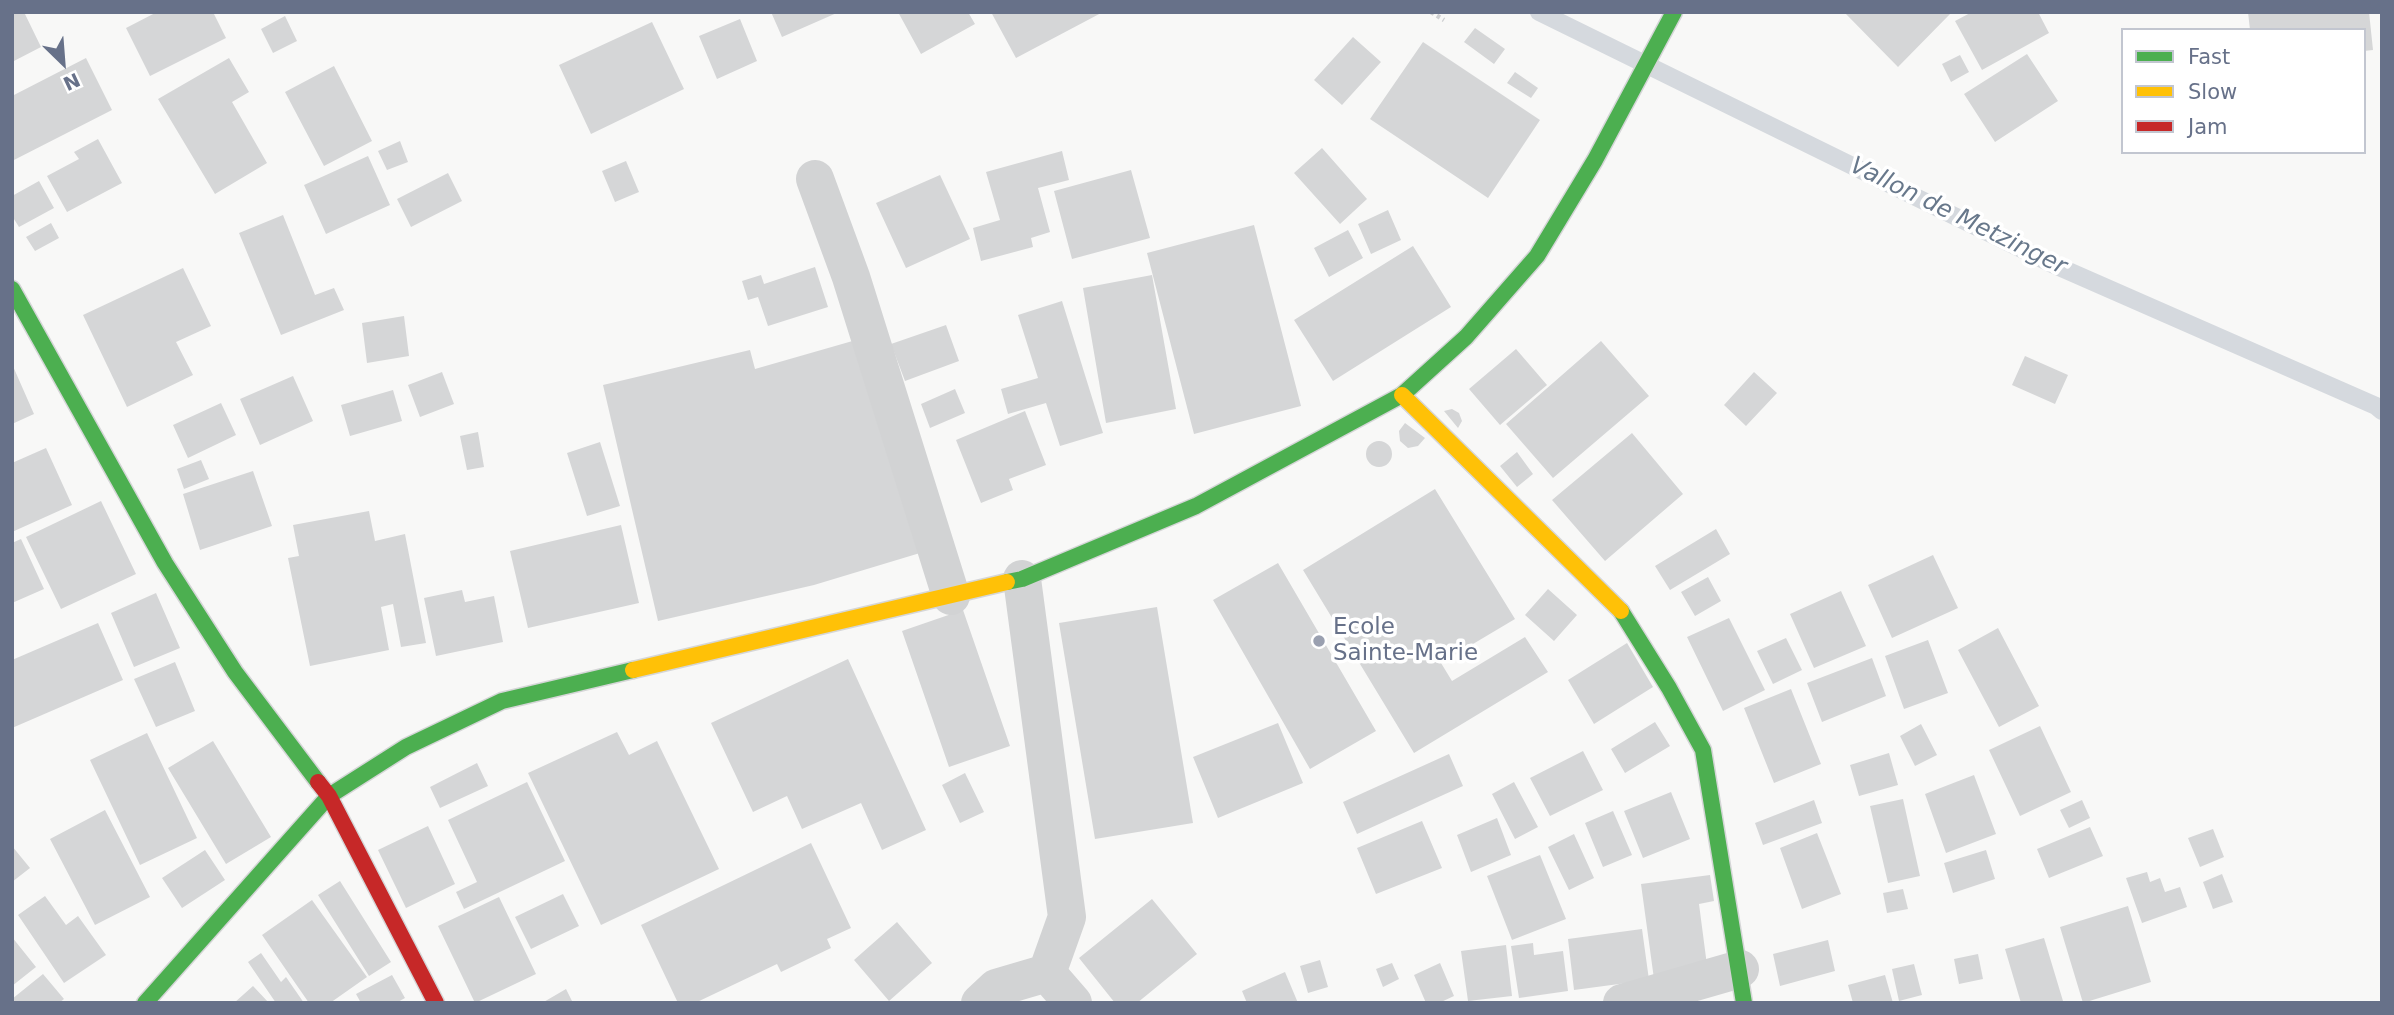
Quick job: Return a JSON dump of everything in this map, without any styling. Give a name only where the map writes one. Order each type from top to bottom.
[{"type":"street","points":[[145,1003],[330,796],[406,747],[502,701],[1022,579],[1196,506],[1402,395],[1466,337],[1537,256],[1595,160],[1674,12]]},
{"type":"street","points":[[815,179],[851,276],[951,596]]},
{"type":"street","points":[[12,289],[165,563],[235,672],[330,796],[436,1003]]},
{"type":"street","points":[[1402,395],[1626,616],[1703,750],[1742,986],[1622,1003]]},
{"type":"street","points":[[1022,579],[1067,917],[1046,973]]},
{"type":"street","points":[[979,1003],[996,988],[1046,973]]},
{"type":"street","points":[[1046,973],[1073,1003]]},
{"type":"path","points":[[1431,12],[1444,20]]},
{"type":"building","points":[[12,12],[24,12],[41,47],[12,62]]},
{"type":"building","points":[[157,12],[213,12],[226,38],[150,76],[126,28]]},
{"type":"building","points":[[771,12],[839,12],[782,37]]},
{"type":"building","points":[[898,12],[968,12],[975,24],[921,54]]},
{"type":"building","points":[[991,12],[1103,12],[1016,58]]},
{"type":"building","points":[[1844,12],[1952,12],[1898,67]]},
{"type":"building","points":[[1972,12],[2038,12],[2049,33],[1982,70],[1955,21]]},
{"type":"building","points":[[2248,12],[2369,12],[2373,50],[2366,51],[2366,28],[2250,28]]},
{"type":"building","points":[[285,16],[297,41],[273,53],[261,29]]},
{"type":"building","points":[[740,19],[757,61],[717,79],[699,36]]},
{"type":"building","points":[[652,22],[684,89],[591,134],[559,65]]},
{"type":"building","points":[[1475,28],[1505,49],[1494,64],[1464,42]]},
{"type":"building","points":[[1353,37],[1381,62],[1342,105],[1314,80]]},
{"type":"building","points":[[1423,42],[1540,120],[1488,198],[1370,119]]},
{"type":"building","points":[[2027,54],[2058,101],[1995,142],[1964,94]]},
{"type":"building","points":[[1960,55],[1969,72],[1951,82],[1942,64]]},
{"type":"building","points":[[86,58],[112,110],[12,161],[12,96]]},
{"type":"building","points":[[229,58],[249,92],[232,102],[267,163],[215,194],[158,99]]},
{"type":"building","points":[[334,66],[372,141],[324,166],[285,92]]},
{"type":"building","points":[[1515,72],[1538,88],[1531,98],[1507,83]]},
{"type":"building","points":[[98,139],[122,183],[67,212],[47,176],[79,159],[74,152]]},
{"type":"building","points":[[400,141],[408,162],[387,170],[378,151]]},
{"type":"building","points":[[1322,148],[1367,199],[1340,224],[1294,173]]},
{"type":"building","points":[[1062,151],[1069,180],[1038,188],[1050,232],[1031,238],[1033,247],[981,261],[973,228],[1000,220],[986,172]]},
{"type":"building","points":[[368,156],[390,205],[326,234],[304,185]]},
{"type":"building","points":[[626,161],[639,192],[615,202],[602,171]]},
{"type":"building","points":[[1131,170],[1150,238],[1072,259],[1054,191]]},
{"type":"building","points":[[448,173],[462,201],[411,227],[397,199]]},
{"type":"building","points":[[940,175],[970,239],[906,268],[876,203]]},
{"type":"building","points":[[39,181],[54,208],[19,227],[12,216],[12,196]]},
{"type":"building","points":[[1388,210],[1401,240],[1371,254],[1358,224]]},
{"type":"building","points":[[283,215],[315,295],[334,288],[344,310],[281,335],[239,233]]},
{"type":"building","points":[[51,223],[59,238],[35,251],[26,237]]},
{"type":"building","points":[[1254,225],[1301,406],[1194,434],[1147,253]]},
{"type":"building","points":[[1348,230],[1363,258],[1329,277],[1314,248]]},
{"type":"building","points":[[1413,246],[1451,307],[1333,381],[1294,320]]},
{"type":"building","points":[[815,267],[828,307],[768,326],[758,297],[748,300],[742,281],[761,275],[764,284]]},
{"type":"building","points":[[183,268],[211,326],[176,342],[193,375],[127,407],[83,315]]},
{"type":"building","points":[[1152,275],[1176,409],[1106,423],[1083,288]]},
{"type":"building","points":[[1062,301],[1103,433],[1060,446],[1046,403],[1008,414],[1001,389],[1038,378],[1018,315]]},
{"type":"building","points":[[404,316],[409,356],[367,363],[362,323]]},
{"type":"building","points":[[946,325],[959,361],[905,381],[891,344]]},
{"type":"building","points":[[856,340],[920,553],[814,585],[658,621],[603,385],[750,350],[755,369]]},
{"type":"building","points":[[1601,341],[1649,396],[1553,478],[1506,424]]},
{"type":"building","points":[[1516,349],[1547,385],[1500,425],[1469,389]]},
{"type":"building","points":[[2025,356],[2068,375],[2055,404],[2012,385]]},
{"type":"building","points":[[12,364],[34,414],[12,424]]},
{"type":"building","points":[[442,372],[454,404],[420,417],[408,385]]},
{"type":"building","points":[[1754,372],[1777,393],[1746,426],[1724,405]]},
{"type":"building","points":[[293,376],[313,421],[260,445],[240,399]]},
{"type":"building","points":[[955,389],[965,413],[930,428],[921,404]]},
{"type":"building","points":[[393,390],[402,421],[350,436],[341,405]]},
{"type":"building","points":[[221,403],[236,435],[188,458],[173,425]]},
{"type":"building","points":[[1452,409],[1459,413],[1462,421],[1458,428],[1444,411]]},
{"type":"building","points":[[1025,411],[1046,465],[1009,479],[1013,490],[981,503],[956,440]]},
{"type":"building","points":[[1405,423],[1425,438],[1418,446],[1408,448],[1400,441],[1399,431]]},
{"type":"building","points":[[478,432],[484,467],[467,470],[460,436]]},
{"type":"building","points":[[1632,433],[1683,494],[1605,561],[1552,500]]},
{"type":"building","points":[[1379,441],[1388,445],[1392,454],[1388,463],[1379,467],[1370,463],[1366,454],[1370,445]]},
{"type":"building","points":[[600,442],[620,506],[587,516],[567,453]]},
{"type":"building","points":[[46,448],[72,505],[12,532],[12,463]]},
{"type":"building","points":[[1517,452],[1533,474],[1517,487],[1500,466]]},
{"type":"building","points":[[201,460],[209,479],[184,489],[177,469]]},
{"type":"building","points":[[253,471],[272,526],[200,550],[183,494]]},
{"type":"building","points":[[1435,489],[1515,619],[1441,663],[1452,681],[1525,637],[1548,672],[1414,753],[1303,570]]},
{"type":"building","points":[[101,501],[136,574],[61,609],[26,537]]},
{"type":"building","points":[[369,511],[375,541],[405,534],[426,643],[401,647],[393,604],[381,607],[389,650],[310,666],[288,558],[299,556],[293,525]]},
{"type":"building","points":[[621,525],[639,603],[528,628],[510,551]]},
{"type":"building","points":[[1716,529],[1730,554],[1670,590],[1655,566]]},
{"type":"building","points":[[21,539],[44,589],[12,603],[12,543]]},
{"type":"building","points":[[1933,555],[1958,608],[1892,638],[1868,585]]},
{"type":"building","points":[[1278,563],[1376,731],[1310,769],[1213,600]]},
{"type":"building","points":[[1708,577],[1721,601],[1695,616],[1681,592]]},
{"type":"building","points":[[1548,589],[1577,615],[1554,641],[1525,615]]},
{"type":"building","points":[[462,590],[465,602],[494,596],[503,642],[436,656],[424,598]]},
{"type":"building","points":[[1841,591],[1866,646],[1814,668],[1790,614]]},
{"type":"building","points":[[156,593],[180,648],[134,667],[111,613]]},
{"type":"building","points":[[1157,607],[1193,823],[1095,839],[1059,623]]},
{"type":"building","points":[[963,610],[1010,746],[949,767],[902,631]]},
{"type":"building","points":[[1729,618],[1765,690],[1723,711],[1687,637]]},
{"type":"building","points":[[98,623],[123,680],[12,728],[12,660]]},
{"type":"building","points":[[1998,628],[2039,706],[1999,727],[1958,650]]},
{"type":"building","points":[[1786,638],[1802,670],[1773,684],[1757,651]]},
{"type":"building","points":[[1928,640],[1948,693],[1904,709],[1885,656]]},
{"type":"building","points":[[1627,643],[1653,687],[1594,724],[1568,680]]},
{"type":"building","points":[[1872,658],[1886,696],[1822,722],[1807,683]]},
{"type":"building","points":[[848,659],[926,830],[882,850],[861,803],[802,829],[787,796],[753,812],[711,723]]},
{"type":"building","points":[[175,662],[195,711],[156,727],[134,679]]},
{"type":"building","points":[[1791,689],[1821,764],[1774,783],[1744,708]]},
{"type":"building","points":[[1655,722],[1670,746],[1625,773],[1611,749]]},
{"type":"building","points":[[1278,723],[1303,783],[1218,818],[1193,757]]},
{"type":"building","points":[[1921,724],[1937,755],[1915,766],[1900,736]]},
{"type":"building","points":[[2040,726],[2071,792],[2020,816],[1989,750]]},
{"type":"building","points":[[617,732],[629,755],[657,741],[719,869],[601,925],[528,773]]},
{"type":"building","points":[[147,733],[197,838],[140,865],[90,760]]},
{"type":"building","points":[[213,741],[271,837],[226,864],[168,768]]},
{"type":"building","points":[[1583,751],[1603,790],[1550,816],[1530,778]]},
{"type":"building","points":[[1889,753],[1898,785],[1859,796],[1850,765]]},
{"type":"building","points":[[1449,754],[1463,786],[1357,834],[1343,802]]},
{"type":"building","points":[[477,763],[488,786],[440,808],[430,787]]},
{"type":"building","points":[[965,773],[984,812],[960,823],[942,785]]},
{"type":"building","points":[[1974,775],[1996,834],[1946,853],[1925,794]]},
{"type":"building","points":[[527,782],[565,861],[464,909],[456,892],[477,882],[448,820]]},
{"type":"building","points":[[1514,782],[1538,827],[1515,839],[1492,794]]},
{"type":"building","points":[[1671,792],[1690,839],[1643,858],[1624,811]]},
{"type":"building","points":[[1903,799],[1920,876],[1888,883],[1870,806]]},
{"type":"building","points":[[1814,800],[1822,823],[1763,845],[1755,823]]},
{"type":"building","points":[[2082,800],[2090,818],[2069,828],[2060,810]]},
{"type":"building","points":[[105,810],[150,897],[95,925],[50,839]]},
{"type":"building","points":[[1613,811],[1632,855],[1603,867],[1585,823]]},
{"type":"building","points":[[1497,818],[1511,855],[1471,872],[1457,835]]},
{"type":"building","points":[[1422,821],[1442,868],[1376,894],[1357,848]]},
{"type":"building","points":[[428,826],[455,884],[406,908],[378,850]]},
{"type":"building","points":[[2090,827],[2103,856],[2049,878],[2037,849]]},
{"type":"building","points":[[2213,829],[2224,857],[2200,867],[2188,838]]},
{"type":"building","points":[[1817,833],[1841,894],[1802,909],[1780,848]]},
{"type":"building","points":[[1574,834],[1594,878],[1569,890],[1548,847]]},
{"type":"building","points":[[811,843],[851,928],[827,939],[831,948],[781,972],[777,964],[695,1003],[678,1003],[641,925]]},
{"type":"building","points":[[12,846],[30,868],[12,882]]},
{"type":"building","points":[[205,850],[225,880],[182,908],[162,878]]},
{"type":"building","points":[[1986,850],[1995,879],[1953,893],[1944,863]]},
{"type":"building","points":[[1540,855],[1566,919],[1512,940],[1487,876]]},
{"type":"building","points":[[2147,872],[2150,882],[2160,878],[2165,892],[2180,887],[2187,907],[2142,923],[2126,878]]},
{"type":"building","points":[[2222,874],[2233,902],[2213,909],[2203,882]]},
{"type":"building","points":[[1710,875],[1714,901],[1699,904],[1708,973],[1654,979],[1641,884]]},
{"type":"building","points":[[340,881],[391,962],[369,976],[318,895]]},
{"type":"building","points":[[1903,889],[1908,909],[1887,913],[1883,893]]},
{"type":"building","points":[[563,894],[579,926],[531,949],[515,917]]},
{"type":"building","points":[[45,896],[66,925],[78,916],[106,955],[64,983],[18,915]]},
{"type":"building","points":[[499,897],[536,974],[475,1003],[438,926]]},
{"type":"building","points":[[1152,899],[1197,954],[1137,1003],[1115,1003],[1079,958]]},
{"type":"building","points":[[312,900],[367,977],[330,1003],[309,1003],[262,935]]},
{"type":"building","points":[[2128,906],[2151,982],[2083,1003],[2060,927]]},
{"type":"building","points":[[897,922],[932,963],[889,1001],[854,960]]},
{"type":"building","points":[[1642,929],[1649,980],[1574,990],[1568,939]]},
{"type":"building","points":[[12,937],[36,967],[12,986]]},
{"type":"building","points":[[2044,938],[2063,1001],[2021,1003],[2005,949]]},
{"type":"building","points":[[1828,940],[1835,971],[1780,986],[1773,954]]},
{"type":"building","points":[[1533,943],[1534,955],[1563,951],[1568,991],[1519,998],[1511,946]]},
{"type":"building","points":[[1506,945],[1512,996],[1468,1001],[1461,951]]},
{"type":"building","points":[[261,953],[281,982],[286,977],[304,1003],[276,1003],[248,962]]},
{"type":"building","points":[[1978,954],[1983,979],[1959,984],[1954,959]]},
{"type":"building","points":[[1320,960],[1328,987],[1308,993],[1300,966]]},
{"type":"building","points":[[1392,963],[1399,979],[1383,987],[1376,969]]},
{"type":"building","points":[[1440,963],[1454,996],[1439,1003],[1426,1003],[1414,975]]},
{"type":"building","points":[[1914,964],[1922,995],[1899,1001],[1892,969]]},
{"type":"building","points":[[1285,972],[1298,1003],[1247,1003],[1242,991]]},
{"type":"building","points":[[43,974],[64,999],[59,1003],[12,1003],[12,999]]},
{"type":"building","points":[[392,975],[405,998],[396,1003],[361,1003],[356,994]]},
{"type":"building","points":[[1885,975],[1893,1003],[1853,1003],[1848,985]]},
{"type":"building","points":[[253,986],[269,1003],[234,1003]]},
{"type":"building","points":[[566,989],[573,1003],[542,1003]]},
{"type":"waterway","name":"Vallon de Metzinger","points":[[1539,12],[2050,263],[2376,406],[2382,411]]},
{"type":"traffic: fast","points":[[1007,582],[1022,579],[1196,506],[1402,395],[1466,337],[1537,256],[1595,160],[1674,12]]},
{"type":"traffic: fast","points":[[12,289],[165,563],[235,672],[318,782]]},
{"type":"traffic: fast","points":[[1621,611],[1669,688],[1703,750],[1744,1003]]},
{"type":"traffic: fast","points":[[145,1003],[329,796],[406,747],[502,701],[633,670]]},
{"type":"traffic: slow","points":[[1402,395],[1621,611]]},
{"type":"traffic: slow","points":[[633,670],[1007,582]]},
{"type":"traffic: jam","points":[[318,782],[329,796],[436,1003]]},
{"type":"place","name":"Ecole Sainte-Marie","points":[[1319,641]]}]
